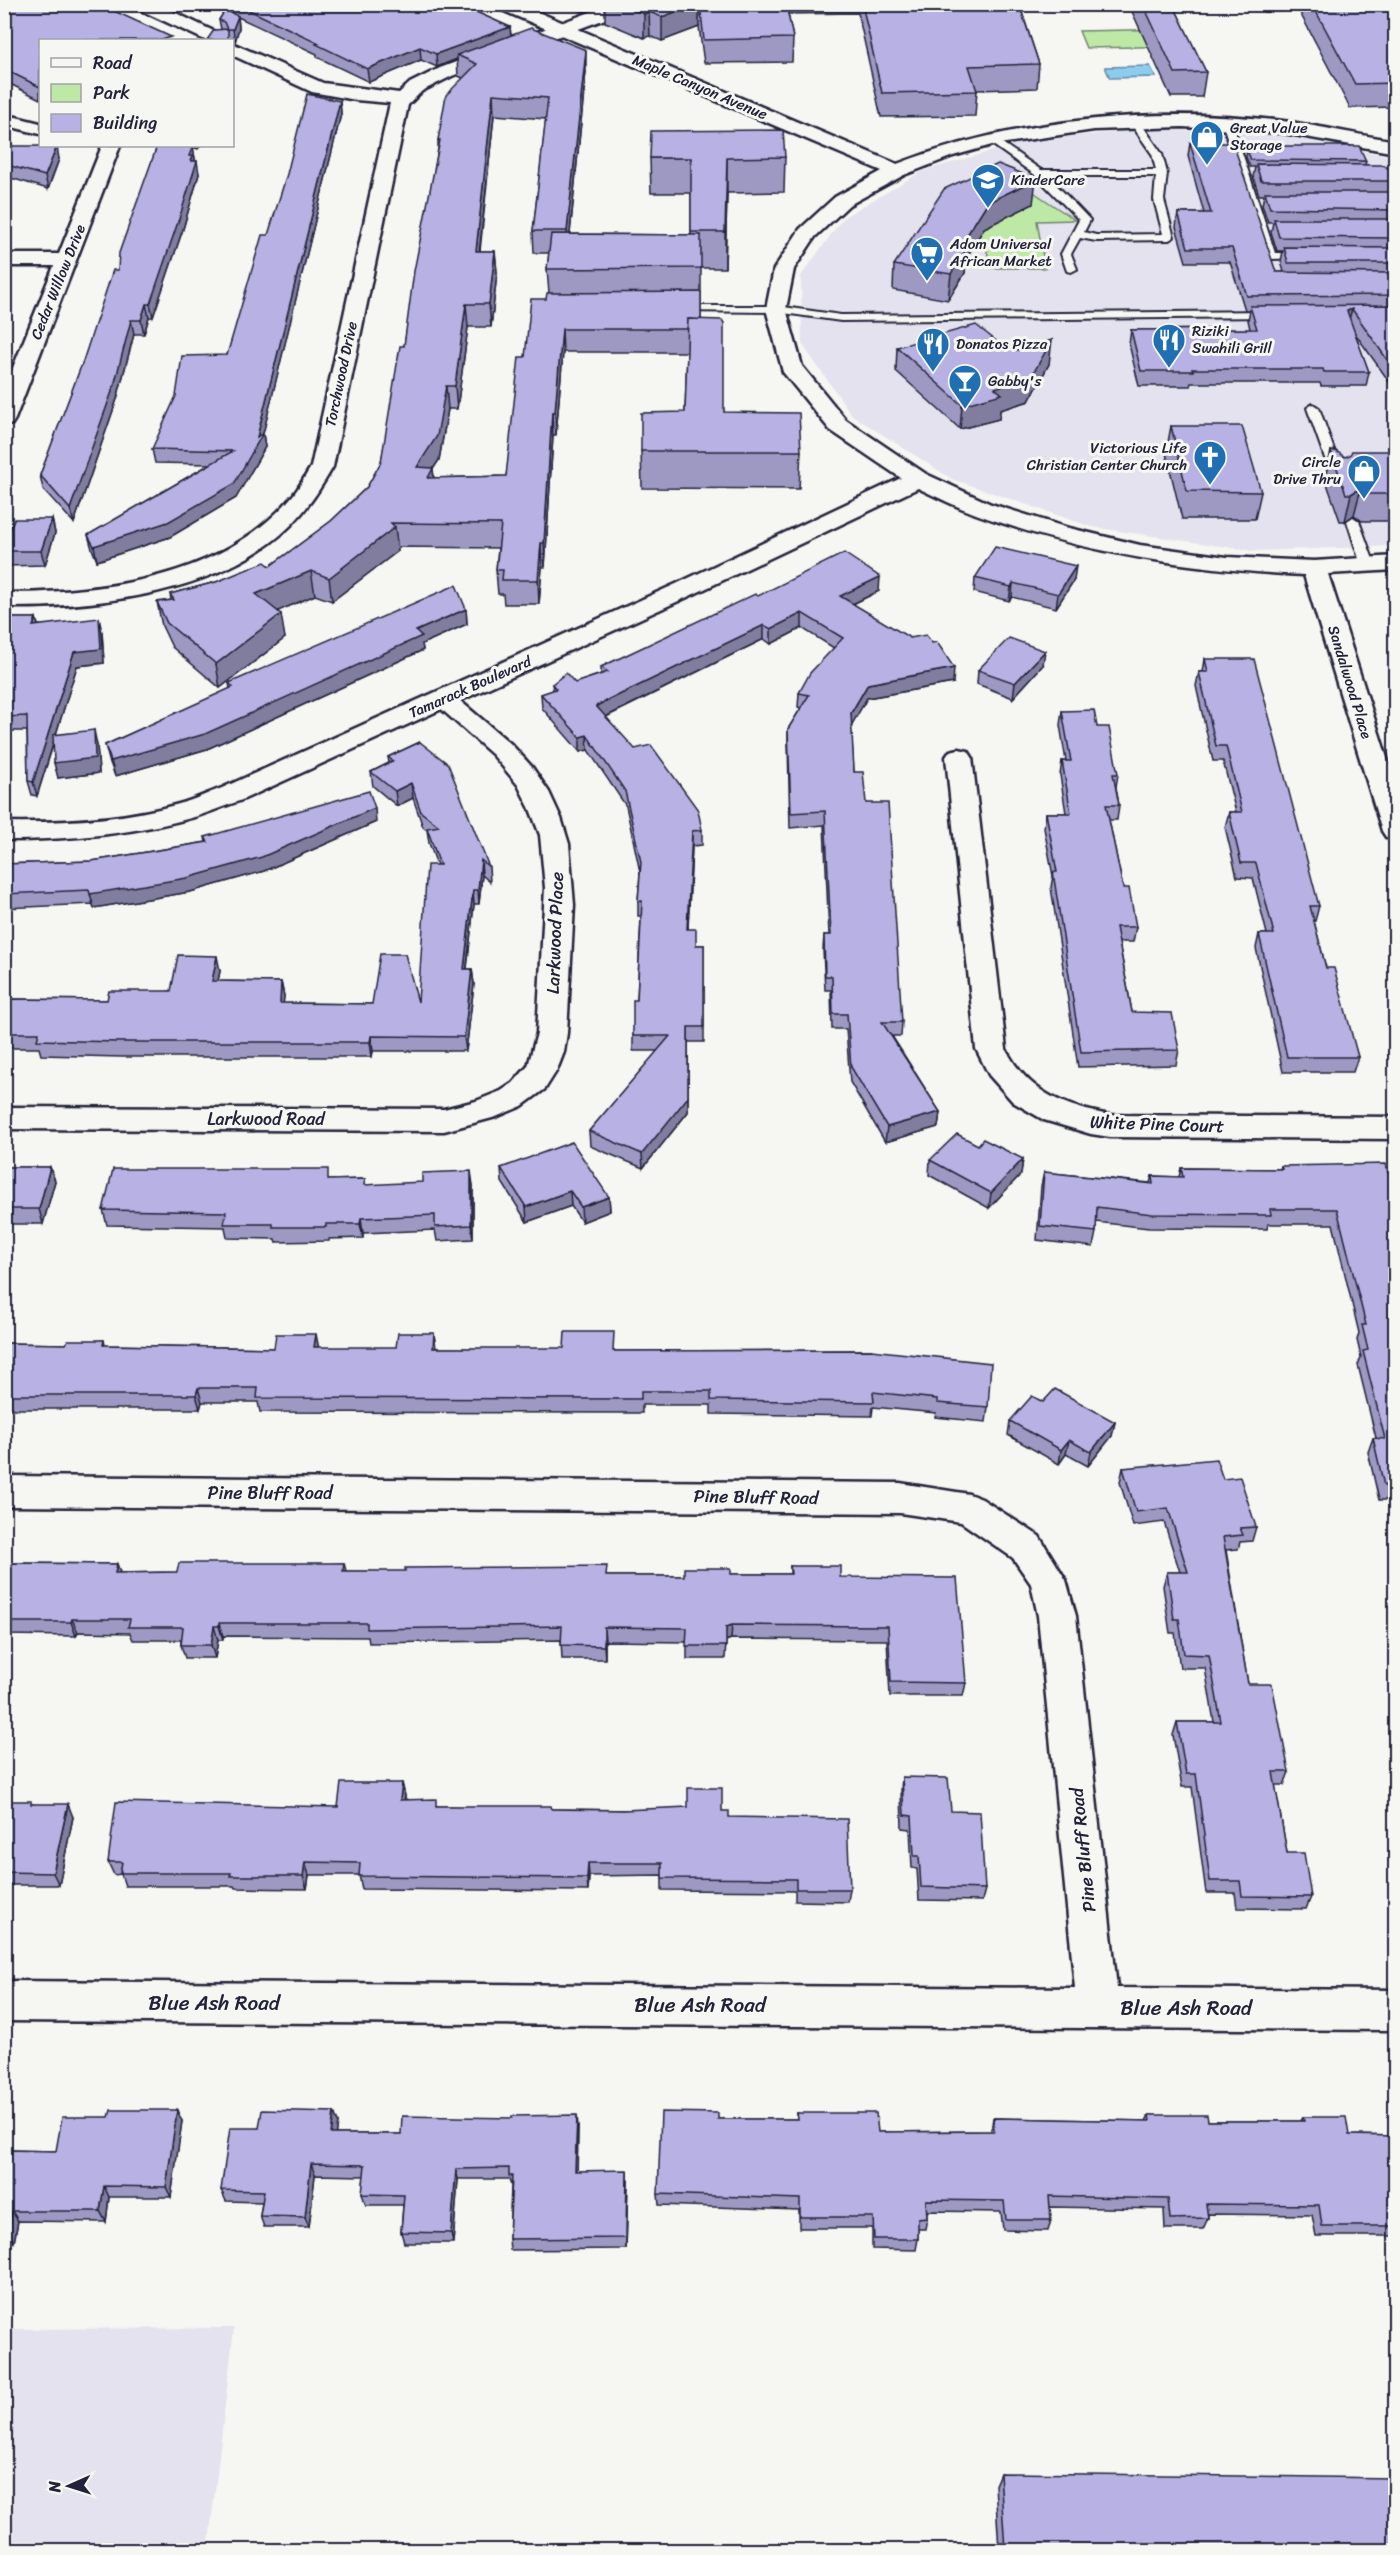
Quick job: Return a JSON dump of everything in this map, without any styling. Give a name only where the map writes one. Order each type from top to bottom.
[{"type":"street","points":[[142,4],[216,39]]},
{"type":"street","name":"Maple Canyon Avenue","points":[[503,4],[897,171]]},
{"type":"street","points":[[235,50],[318,88],[356,95],[401,99],[416,87],[446,72],[629,4]]},
{"type":"street","name":"Torchwood Drive","points":[[4,600],[82,598],[158,584],[215,563],[258,540],[279,525],[299,505],[313,486],[322,468],[383,172],[401,99]]},
{"type":"street","points":[[4,119],[39,129]]},
{"type":"street","points":[[1395,147],[1295,129],[1227,122],[1134,122],[1047,129],[991,140],[946,152],[897,171],[842,201],[807,233],[784,269],[776,309],[791,366],[838,425],[918,479],[983,509],[1058,533],[1130,550],[1227,564],[1314,568],[1395,563]]},
{"type":"street","name":"Cedar Willow Drive","points":[[4,419],[111,147]]},
{"type":"street","points":[[4,260],[66,260]]},
{"type":"street","name":"Tamarack Boulevard","points":[[4,831],[70,830],[134,822],[185,811],[232,794],[918,479]]},
{"type":"street","name":"Sandalwood Place","points":[[1314,568],[1393,816]]},
{"type":"street","name":"Larkwood Place","points":[[443,699],[504,752],[531,784],[547,818],[557,851],[559,905],[550,1046],[542,1070],[523,1092]]},
{"type":"street","name":"White Pine Court","points":[[959,757],[991,1049],[999,1068],[1014,1087],[1034,1102],[1057,1114],[1083,1122],[1110,1126],[1395,1128]]},
{"type":"street","name":"Larkwood Road","points":[[4,1118],[444,1120],[487,1111],[523,1092]]},
{"type":"street","name":"Pine Bluff Road","points":[[4,1491],[900,1498],[969,1509],[1026,1547],[1048,1580],[1057,1616],[1078,1798],[1098,2007]]},
{"type":"street","name":"Blue Ash Road","points":[[4,2001],[1395,2010]]},
{"type":"lane","points":[[1078,234],[1096,237],[1169,237],[1159,200],[1162,173],[1157,154],[1134,122]]},
{"type":"lane","points":[[1227,122],[1249,172],[1267,227],[1272,260],[1316,256]]},
{"type":"lane","points":[[991,140],[1040,173],[1085,220],[1066,254],[1071,269]]},
{"type":"lane","points":[[1040,173],[1162,173]]},
{"type":"lane","points":[[664,309],[776,309],[841,318],[1288,314]]},
{"type":"lane","points":[[1313,408],[1338,478]]},
{"type":"lane","points":[[1353,521],[1368,565]]},
{"type":"shaded area","points":[[1148,129],[1277,135],[1395,157],[1395,546],[1254,551],[1092,527],[952,479],[852,415],[802,344],[801,276],[844,217],[923,171],[1027,141]]},
{"type":"shaded area","points":[[234,2328],[208,2550],[5,2550],[5,2329]]},
{"type":"green space","points":[[1180,29],[1188,46],[1086,48],[1079,31]]},
{"type":"green space","points":[[1029,189],[1075,220],[1037,221],[1045,268],[991,268],[986,247],[973,234]]},
{"type":"water","points":[[1150,66],[1156,77],[1110,78],[1105,67]]},
{"type":"building","points":[[4,4],[99,4],[171,37],[165,39],[39,39],[39,86],[4,69]]},
{"type":"building","points":[[236,4],[458,4],[510,27],[436,54],[420,47],[367,69],[316,44],[319,43]]},
{"type":"building","points":[[620,4],[696,4],[662,17],[649,12],[644,14]]},
{"type":"building","points":[[700,4],[786,4],[793,38],[704,40]]},
{"type":"building","points":[[862,4],[1019,4],[1039,64],[969,66],[977,91],[882,93]]},
{"type":"building","points":[[1143,4],[1173,4],[1206,72],[1175,73]]},
{"type":"building","points":[[1312,4],[1395,4],[1395,83],[1355,84]]},
{"type":"building","points":[[225,10],[238,16],[233,29],[228,29],[228,39],[208,39],[214,30],[227,29],[224,22],[219,20]]},
{"type":"building","points":[[531,28],[586,50],[567,231],[533,231],[548,98],[493,94],[476,251],[495,251],[489,304],[466,304],[455,386],[446,386],[437,436],[417,467],[433,468],[428,478],[506,476],[519,357],[525,357],[531,299],[546,299],[547,293],[701,292],[701,320],[688,319],[687,329],[562,329],[555,412],[552,412],[544,543],[541,543],[538,580],[502,580],[503,570],[496,570],[501,524],[391,523],[395,527],[329,578],[311,571],[256,594],[281,614],[216,664],[167,623],[157,602],[174,600],[170,594],[216,582],[265,562],[270,566],[331,521],[367,487],[381,462],[400,346],[404,346],[414,271],[440,140],[438,140],[446,95],[477,64],[457,55]]},
{"type":"building","points":[[307,94],[340,101],[257,437],[263,433],[234,484],[168,522],[94,546],[88,535],[233,451],[152,449],[176,396],[182,356],[227,355],[262,235],[268,235],[287,174]]},
{"type":"building","points":[[783,130],[785,157],[727,158],[725,232],[691,232],[691,158],[650,158],[651,131]]},
{"type":"building","points":[[1190,143],[1233,143],[1276,272],[1395,273],[1395,295],[1247,296],[1232,248],[1188,248],[1178,213],[1211,213]]},
{"type":"building","points":[[4,146],[57,147],[45,176],[4,164]]},
{"type":"building","points":[[1252,146],[1359,146],[1366,161],[1251,160],[1247,150],[1253,150]]},
{"type":"building","points":[[157,147],[193,147],[189,156],[193,156],[191,161],[197,161],[180,216],[150,304],[146,304],[141,320],[131,320],[114,386],[70,509],[40,475],[83,361],[113,270],[118,270],[119,253]]},
{"type":"building","points":[[998,164],[1036,179],[987,203],[960,246],[967,248],[951,274],[894,265],[944,189]]},
{"type":"building","points":[[1256,164],[1381,165],[1395,168],[1395,181],[1261,181]]},
{"type":"building","points":[[1265,192],[1395,192],[1395,210],[1270,208]]},
{"type":"building","points":[[1274,219],[1395,219],[1395,238],[1279,237]]},
{"type":"building","points":[[551,234],[701,235],[701,268],[547,269]]},
{"type":"building","points":[[1284,247],[1395,248],[1395,263],[1288,263]]},
{"type":"building","points":[[1395,305],[1395,371],[1352,309],[1347,311],[1369,372],[1324,372],[1323,369],[1141,371],[1131,330],[1257,329],[1250,306]]},
{"type":"building","points":[[688,319],[722,320],[724,323],[724,412],[799,413],[801,451],[641,451],[641,413],[685,412]]},
{"type":"building","points":[[976,325],[1004,347],[1011,345],[1017,350],[1052,340],[1031,377],[995,388],[1002,394],[962,405],[897,347]]},
{"type":"building","points":[[1171,426],[1242,426],[1261,492],[1187,491]]},
{"type":"building","points":[[1331,451],[1336,451],[1345,457],[1352,451],[1395,451],[1395,494],[1368,494],[1361,488],[1351,494],[1346,494]]},
{"type":"building","points":[[14,519],[52,519],[41,551],[4,551]]},
{"type":"building","points":[[995,547],[1076,566],[1058,594],[1013,583],[1011,587],[975,578]]},
{"type":"building","points":[[844,553],[880,577],[840,596],[910,638],[926,635],[932,643],[937,642],[954,668],[868,684],[851,713],[854,772],[863,772],[866,803],[888,803],[902,1022],[882,1022],[940,1112],[887,1127],[851,1067],[847,1014],[833,1014],[832,976],[825,976],[824,935],[831,935],[825,811],[791,813],[788,729],[809,695],[799,693],[810,673],[843,638],[802,613],[771,629],[764,625],[596,706],[635,749],[651,745],[698,810],[702,830],[692,831],[687,929],[696,929],[696,945],[704,945],[704,1027],[688,1027],[688,1097],[642,1154],[589,1131],[670,1036],[633,1036],[633,1000],[637,1000],[642,901],[638,901],[641,862],[625,791],[587,735],[580,737],[541,694],[556,689],[552,684],[566,673],[575,683],[608,672],[601,667],[755,594],[758,596]]},
{"type":"building","points":[[456,585],[466,609],[416,631],[422,636],[205,734],[111,761],[105,745],[233,687],[229,683]]},
{"type":"building","points":[[4,618],[36,618],[33,626],[99,618],[101,649],[74,652],[33,782],[28,781],[27,716],[4,717]]},
{"type":"building","points":[[1009,638],[1045,651],[1015,683],[978,670]]},
{"type":"building","points":[[1205,659],[1254,659],[1319,906],[1310,906],[1326,968],[1334,968],[1358,1057],[1287,1057],[1259,934],[1274,934],[1256,863],[1241,863],[1229,812],[1242,812],[1226,746],[1216,746],[1199,672],[1208,672]]},
{"type":"building","points":[[1094,710],[1097,727],[1109,727],[1118,774],[1113,774],[1119,805],[1106,805],[1123,888],[1129,888],[1136,927],[1116,927],[1132,1012],[1172,1013],[1179,1050],[1081,1052],[1053,872],[1057,872],[1046,813],[1071,813],[1062,761],[1071,761],[1062,711]]},
{"type":"building","points":[[94,730],[95,758],[54,763],[53,735]]},
{"type":"building","points":[[420,742],[448,764],[489,867],[481,860],[478,890],[473,890],[464,969],[472,969],[464,1037],[371,1036],[370,1042],[118,1042],[37,1040],[39,1033],[4,1033],[5,999],[107,1000],[109,991],[171,991],[178,955],[217,956],[212,981],[281,982],[280,1003],[372,1004],[380,954],[405,954],[418,1002],[427,865],[440,865],[427,828],[439,826],[421,812],[411,783],[395,791],[371,772],[393,761],[388,757]]},
{"type":"building","points":[[369,791],[375,808],[262,857],[187,878],[90,894],[89,890],[4,894],[4,864],[92,861],[208,842],[205,837]]},
{"type":"building","points":[[957,1134],[978,1145],[983,1139],[1023,1159],[991,1193],[930,1160]]},
{"type":"building","points":[[572,1142],[609,1197],[581,1207],[570,1191],[526,1207],[501,1168]]},
{"type":"building","points":[[1386,1164],[1395,1200],[1395,1486],[1384,1486],[1373,1438],[1385,1439],[1363,1351],[1368,1350],[1362,1325],[1366,1325],[1337,1209],[1270,1209],[1271,1215],[1152,1214],[1097,1207],[1096,1232],[1040,1226],[1044,1172],[1153,1184],[1152,1176],[1183,1177],[1181,1168],[1282,1169],[1281,1166]]},
{"type":"building","points":[[4,1167],[50,1167],[39,1209],[4,1209]]},
{"type":"building","points":[[113,1169],[328,1169],[328,1180],[365,1179],[364,1185],[422,1182],[422,1173],[471,1171],[471,1225],[435,1227],[435,1215],[361,1218],[360,1224],[326,1224],[326,1227],[273,1227],[273,1224],[224,1224],[226,1212],[103,1210]]},
{"type":"building","points":[[565,1332],[614,1332],[613,1351],[871,1350],[991,1363],[988,1407],[937,1403],[937,1399],[873,1392],[874,1402],[711,1400],[711,1391],[641,1391],[641,1399],[257,1398],[258,1388],[198,1388],[196,1395],[4,1395],[4,1343],[66,1344],[68,1340],[104,1340],[103,1345],[274,1348],[276,1334],[316,1334],[314,1347],[396,1347],[398,1333],[434,1333],[433,1348],[564,1348]]},
{"type":"building","points":[[1055,1389],[1115,1422],[1091,1452],[1069,1440],[1061,1450],[1010,1421],[1032,1396],[1043,1402]]},
{"type":"building","points":[[1216,1459],[1223,1479],[1240,1477],[1256,1527],[1240,1528],[1243,1535],[1223,1537],[1248,1684],[1272,1684],[1289,1772],[1273,1772],[1287,1853],[1304,1853],[1311,1897],[1242,1896],[1240,1881],[1210,1881],[1196,1774],[1186,1774],[1177,1722],[1221,1722],[1209,1655],[1184,1654],[1179,1619],[1174,1619],[1167,1572],[1188,1572],[1168,1508],[1136,1512],[1123,1468]]},
{"type":"building","points":[[4,1563],[117,1564],[115,1573],[177,1572],[179,1563],[344,1563],[343,1571],[405,1571],[405,1568],[607,1566],[606,1576],[684,1576],[684,1568],[731,1568],[731,1574],[791,1574],[790,1566],[840,1566],[840,1577],[957,1578],[966,1683],[891,1682],[888,1626],[732,1625],[726,1627],[726,1646],[686,1646],[687,1628],[604,1627],[604,1646],[561,1645],[562,1626],[367,1629],[367,1623],[219,1623],[219,1626],[214,1626],[211,1645],[181,1645],[183,1627],[128,1627],[130,1619],[4,1622]]},
{"type":"building","points":[[902,1777],[948,1778],[951,1811],[980,1812],[985,1889],[921,1887],[919,1856],[914,1856],[912,1816],[904,1815]]},
{"type":"building","points":[[341,1783],[402,1783],[400,1800],[436,1799],[436,1806],[551,1806],[552,1809],[623,1810],[688,1807],[688,1788],[722,1788],[722,1811],[729,1811],[729,1817],[847,1819],[850,1889],[796,1889],[796,1879],[662,1878],[662,1863],[588,1863],[587,1878],[359,1876],[360,1863],[305,1862],[303,1876],[230,1876],[231,1873],[120,1873],[122,1862],[108,1862],[116,1802],[338,1807]]},
{"type":"building","points":[[4,1801],[68,1804],[53,1873],[4,1872]]},
{"type":"building","points":[[111,2110],[177,2110],[166,2187],[104,2186],[100,2211],[12,2211],[7,2232],[4,2232],[4,2150],[56,2151],[62,2117],[109,2117]]},
{"type":"building","points":[[262,2110],[334,2112],[331,2134],[401,2134],[402,2116],[512,2118],[512,2116],[577,2115],[575,2171],[627,2170],[626,2238],[509,2239],[512,2176],[509,2176],[509,2168],[456,2169],[451,2233],[401,2232],[404,2195],[362,2194],[365,2165],[311,2164],[305,2217],[260,2216],[264,2191],[221,2190],[230,2128],[259,2128]]},
{"type":"building","points":[[661,2112],[718,2113],[718,2119],[798,2119],[797,2113],[876,2113],[878,2132],[994,2131],[993,2118],[1150,2121],[1149,2115],[1207,2115],[1208,2121],[1304,2121],[1303,2117],[1346,2117],[1349,2135],[1395,2136],[1395,2226],[1322,2226],[1319,2205],[1206,2204],[1208,2218],[1170,2219],[1168,2199],[1049,2196],[1051,2220],[1006,2220],[1004,2201],[926,2200],[927,2218],[918,2219],[918,2239],[874,2239],[873,2217],[800,2217],[800,2199],[658,2194]]},
{"type":"building","points":[[1000,2473],[1395,2478],[1395,2550],[1005,2550]]},
{"type":"place","name":"Great Value Storage","points":[[1207,166]]},
{"type":"place","name":"KinderCare","points":[[988,209]]},
{"type":"place","name":"Adom Universal African Market","points":[[927,282]]},
{"type":"place","name":"Riziki Swahili Grill","points":[[1169,369]]},
{"type":"place","name":"Donatos Pizza","points":[[933,373]]},
{"type":"place","name":"Gabby's","points":[[965,410]]},
{"type":"place","name":"Victorious Life Christian Center Church","points":[[1210,486]]},
{"type":"place","name":"Circle Drive Thru","points":[[1364,500]]}]
